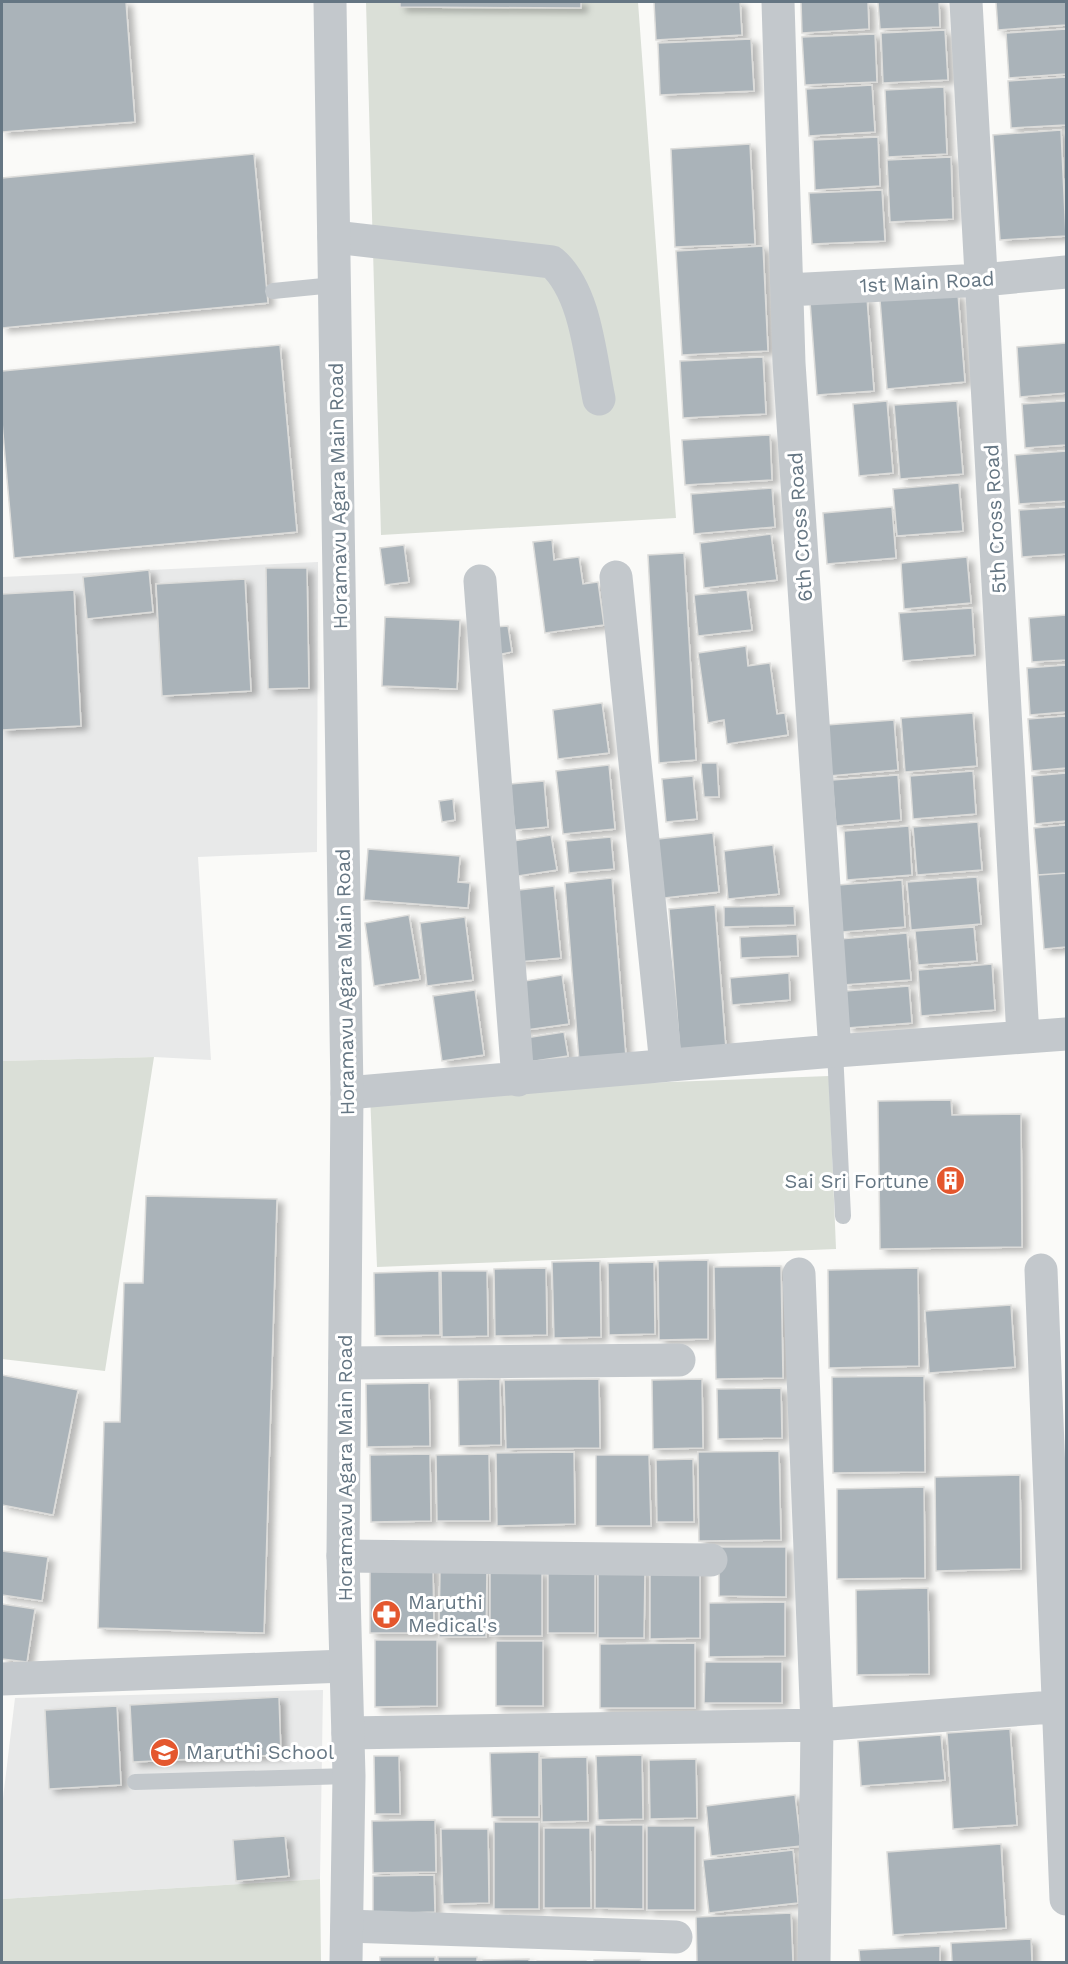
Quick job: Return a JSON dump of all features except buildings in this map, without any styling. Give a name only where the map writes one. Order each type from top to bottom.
[{"type":"street","name":"Horamavu Agara Main Road","points":[[330,2],[347,1093],[343,1556],[349,1776],[346,1962]]},
{"type":"street","name":"6th Cross Road","points":[[778,2],[789,363],[835,1051]]},
{"type":"street","name":"5th Cross Road","points":[[966,2],[1023,1037]]},
{"type":"street","points":[[334,237],[552,262],[563,272],[576,294],[599,399]]},
{"type":"street","name":"1st Main Road","points":[[787,290],[982,280],[1066,272]]},
{"type":"street","points":[[616,577],[666,1065]]},
{"type":"street","points":[[480,581],[518,1080]]},
{"type":"street","points":[[347,1093],[835,1051],[1066,1034]]},
{"type":"street","points":[[1041,1270],[1062,1706],[1066,1899]]},
{"type":"street","points":[[800,1274],[817,1725],[814,1962]]},
{"type":"street","points":[[345,1363],[679,1360]]},
{"type":"street","points":[[343,1556],[711,1560]]},
{"type":"street","points":[[2,1679],[345,1666]]},
{"type":"street","points":[[348,1733],[817,1725],[1062,1706]]},
{"type":"street","points":[[347,1926],[676,1936]]},
{"type":"lane","points":[[273,291],[334,285]]},
{"type":"lane","points":[[835,1051],[843,1216]]},
{"type":"lane","points":[[135,1782],[349,1776]]},
{"type":"shaded area","points":[[366,2],[638,2],[676,518],[381,535]]},
{"type":"shaded area","points":[[318,562],[317,852],[198,857],[211,1060],[154,1057],[2,1061],[2,577]]},
{"type":"shaded area","points":[[154,1057],[105,1371],[2,1359],[2,1061]]},
{"type":"shaded area","points":[[829,1076],[836,1249],[377,1267],[370,1093]]},
{"type":"shaded area","name":"Maruthi School","points":[[323,1690],[320,1879],[2,1899],[2,1807],[15,1698]]},
{"type":"shaded area","points":[[320,1879],[321,1962],[2,1962],[2,1899]]},
{"type":"place","name":"Sai Sri Fortune","points":[[950,1181]]},
{"type":"place","name":"Maruthi Medical's","points":[[387,1614]]},
{"type":"place","name":"Maruthi School","points":[[165,1752]]}]
